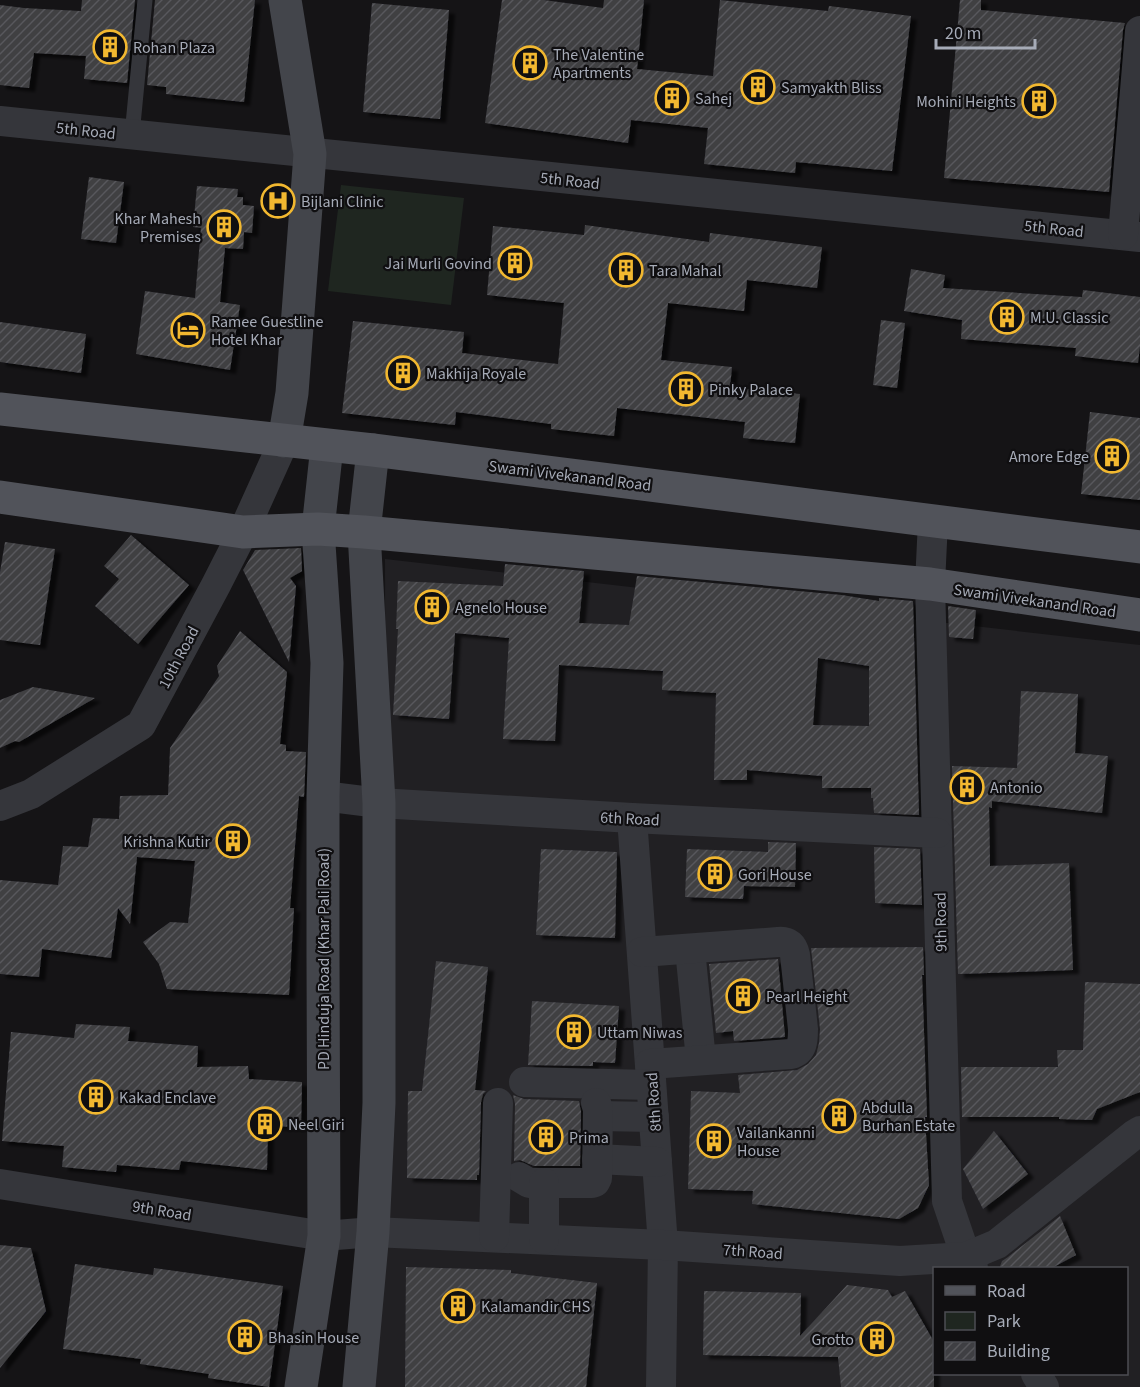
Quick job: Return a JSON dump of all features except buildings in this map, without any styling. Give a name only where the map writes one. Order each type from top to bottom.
[{"type":"main road","name":"Swami Vivekanand Road","points":[[0,409],[373,450],[1140,547]]},
{"type":"main road","name":"Swami Vivekanand Road","points":[[0,497],[243,532],[318,529],[364,532],[930,585],[1140,615]]},
{"type":"street","points":[[284,441],[292,393],[310,154],[285,0]]},
{"type":"street","points":[[1131,236],[1140,31]]},
{"type":"street","name":"5th Road","points":[[0,121],[1131,236]]},
{"type":"street","name":"10th Road","points":[[0,806],[31,794],[141,725],[243,532],[284,441]]},
{"type":"street","name":"PD Hinduja Road (Khar Pali Road)","points":[[301,1387],[324,1236],[322,956],[327,663],[318,529],[327,446]]},
{"type":"street","points":[[359,1387],[373,1232],[379,1103],[379,803],[364,532],[373,450]]},
{"type":"street","name":"9th Road","points":[[933,521],[930,585],[947,1201],[969,1263]]},
{"type":"street","name":"6th Road","points":[[323,796],[379,803],[938,833]]},
{"type":"street","name":"8th Road","points":[[632,818],[663,1245],[661,1387]]},
{"type":"street","points":[[590,1097],[701,1060],[791,1054],[797,1052],[803,1040],[795,955],[789,943],[642,952]]},
{"type":"street","points":[[690,949],[701,1060]]},
{"type":"street","points":[[524,1082],[590,1097],[654,1117]]},
{"type":"street","points":[[518,1171],[592,1184],[595,1182],[597,1159],[590,1097]]},
{"type":"street","points":[[498,1103],[536,1239]]},
{"type":"street","name":"7th Road","points":[[324,1236],[373,1232],[494,1237],[969,1263],[997,1244],[1140,1131]]},
{"type":"street","points":[[597,1159],[657,1162]]},
{"type":"street","points":[[494,1237],[518,1171]]},
{"type":"street","name":"9th Road","points":[[0,1184],[324,1236]]},
{"type":"lane","points":[[132,135],[145,0]]},
{"type":"shaded area","points":[[385,559],[1140,645],[1140,1387],[365,1387],[386,1202]]},
{"type":"green space","points":[[341,185],[464,198],[451,305],[328,291]]},
{"type":"place","name":"Rohan Plaza","points":[[110,47]]},
{"type":"place","name":"The Valentine Apartments","points":[[530,63]]},
{"type":"place","name":"Samyakth Bliss","points":[[758,87]]},
{"type":"place","name":"Sahej","points":[[672,98]]},
{"type":"place","name":"Mohini Heights","points":[[1039,101]]},
{"type":"place","name":"Bijlani Clinic","points":[[278,201]]},
{"type":"place","name":"Khar Mahesh Premises","points":[[224,227]]},
{"type":"place","name":"Jai Murli Govind","points":[[515,263]]},
{"type":"place","name":"Tara Mahal","points":[[626,270]]},
{"type":"place","name":"M.U. Classic","points":[[1007,317]]},
{"type":"place","name":"Ramee Guestline Hotel Khar","points":[[188,330]]},
{"type":"place","name":"Makhija Royale","points":[[403,373]]},
{"type":"place","name":"Pinky Palace","points":[[686,389]]},
{"type":"place","name":"Amore Edge","points":[[1112,456]]},
{"type":"place","name":"Agnelo House","points":[[432,607]]},
{"type":"place","name":"Antonio","points":[[967,787]]},
{"type":"place","name":"Krishna Kutir","points":[[233,841]]},
{"type":"place","name":"Gori House","points":[[715,874]]},
{"type":"place","name":"Pearl Height","points":[[743,996]]},
{"type":"place","name":"Uttam Niwas","points":[[574,1032]]},
{"type":"place","name":"Kakad Enclave","points":[[96,1097]]},
{"type":"place","name":"Abdulla Burhan Estate","points":[[839,1116]]},
{"type":"place","name":"Neel Giri","points":[[265,1124]]},
{"type":"place","name":"Prima","points":[[546,1137]]},
{"type":"place","name":"Vailankanni House","points":[[714,1141]]},
{"type":"place","name":"Kalamandir CHS","points":[[458,1306]]},
{"type":"place","name":"Bhasin House","points":[[245,1337]]},
{"type":"place","name":"Grotto","points":[[877,1339]]}]
